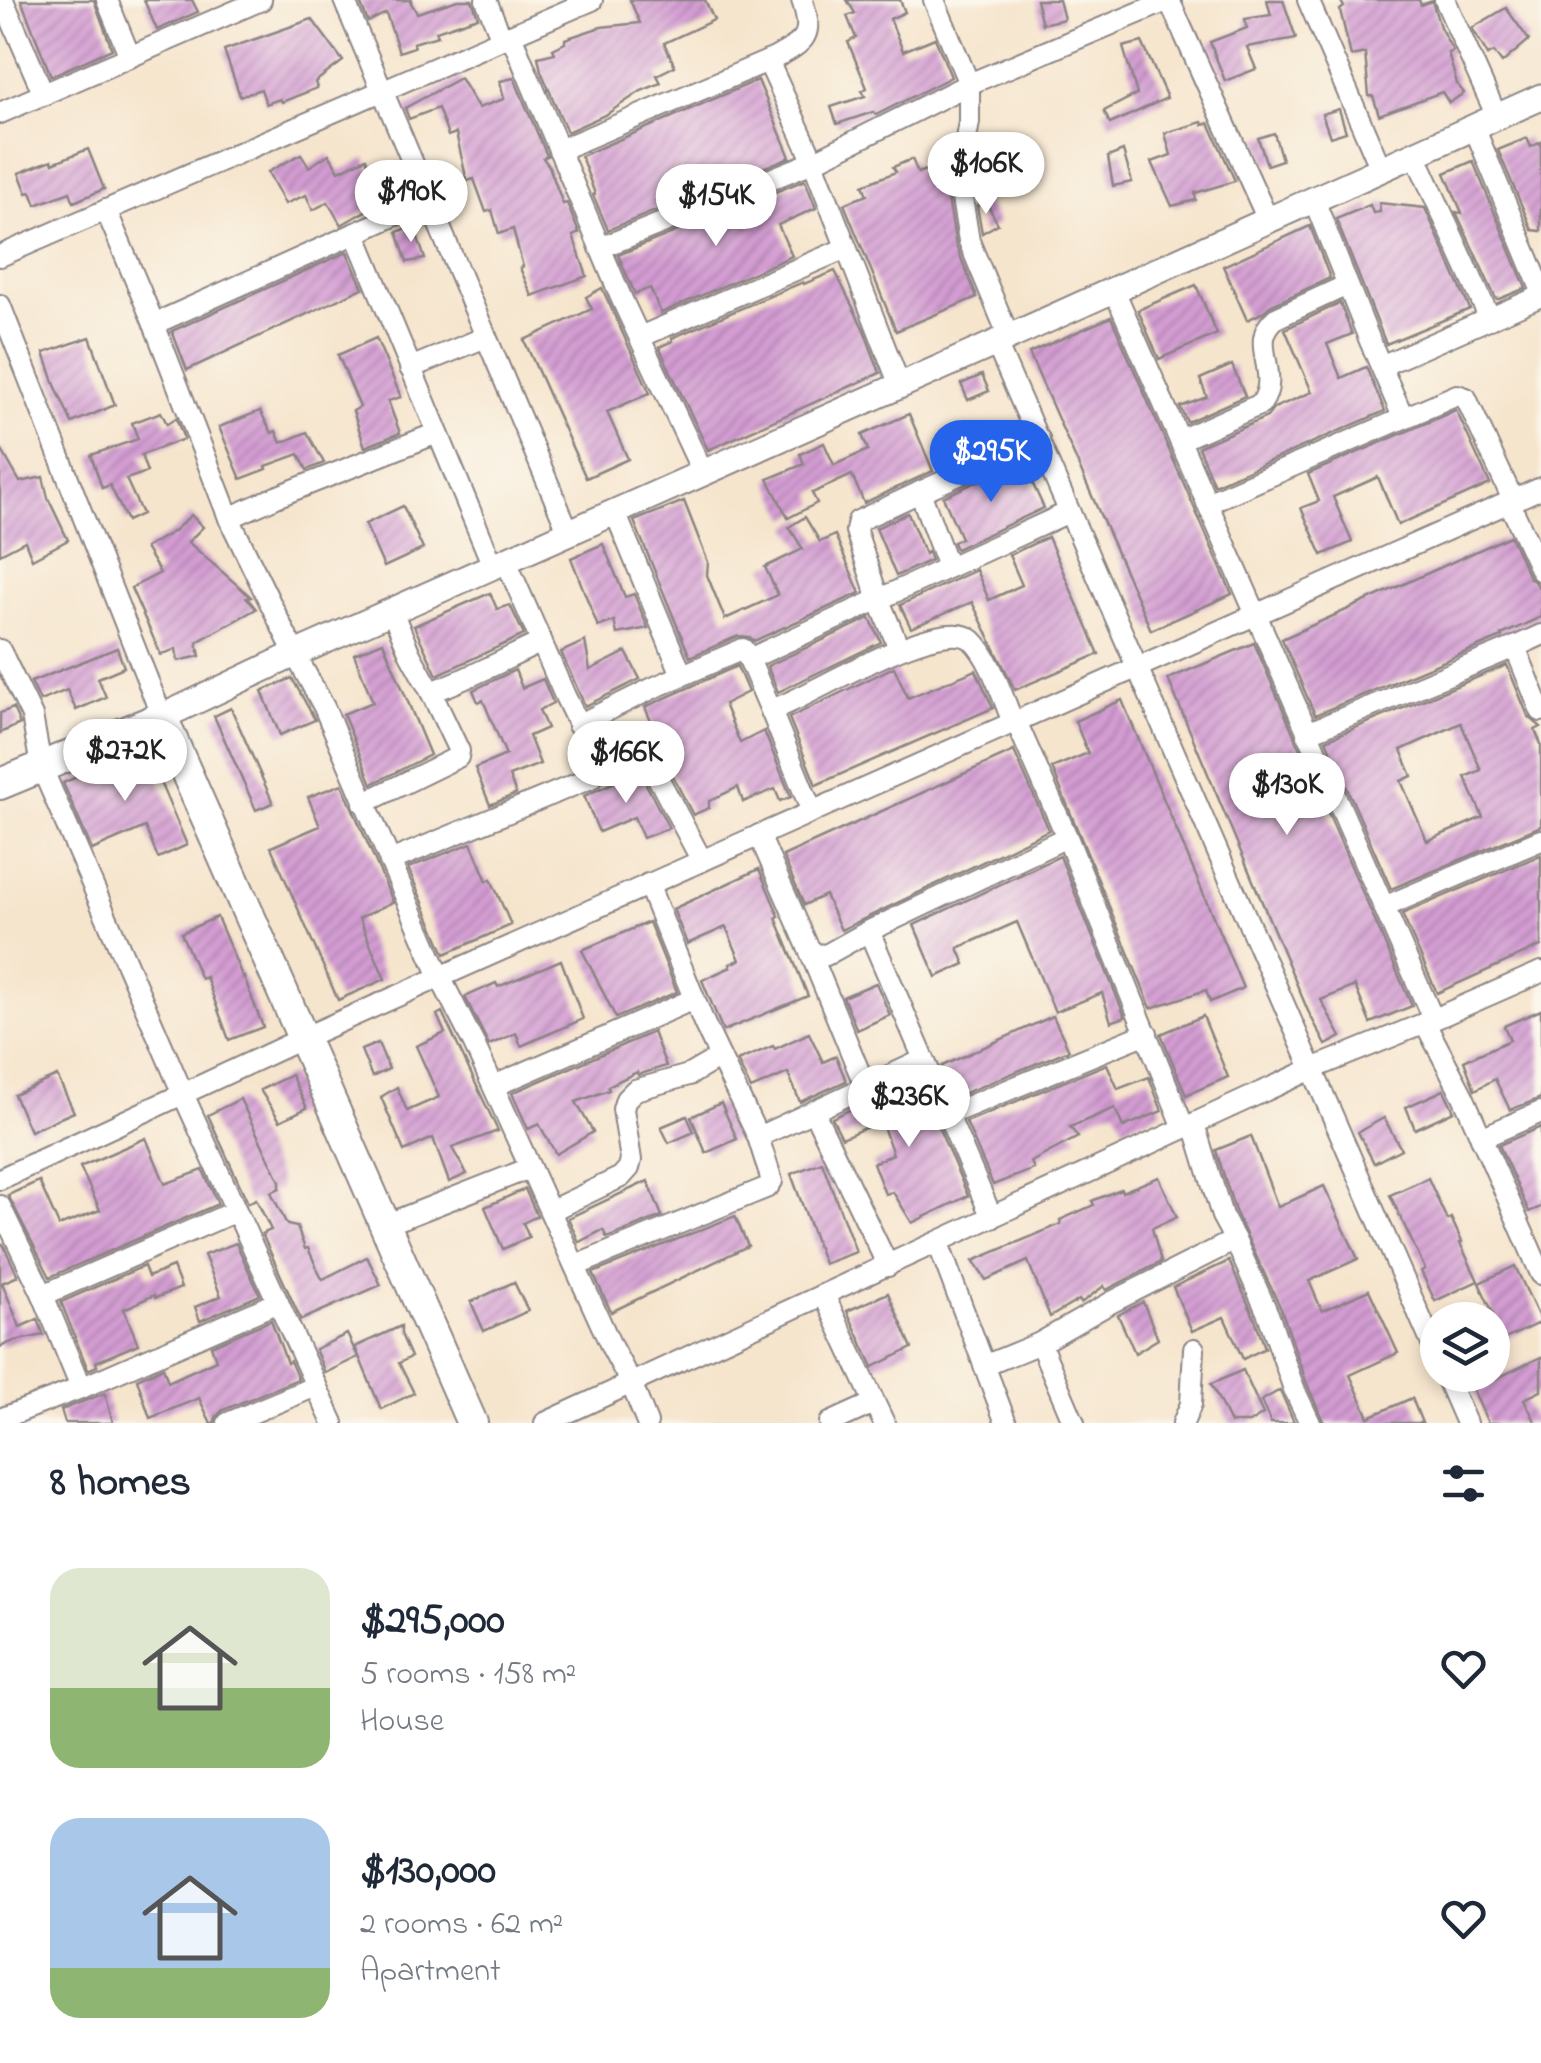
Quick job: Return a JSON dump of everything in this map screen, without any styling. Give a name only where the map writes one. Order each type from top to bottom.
[{"type":"main road","points":[[0,784],[162,717],[472,1423]]},
{"type":"street","points":[[4,0],[44,95]]},
{"type":"street","points":[[107,0],[130,56]]},
{"type":"street","points":[[0,114],[130,56],[215,9],[261,0]]},
{"type":"street","points":[[344,0],[569,533]]},
{"type":"street","points":[[486,0],[559,150],[703,474]]},
{"type":"street","points":[[0,256],[592,0]]},
{"type":"street","points":[[559,150],[792,49],[804,40],[809,22],[802,0]]},
{"type":"street","points":[[934,0],[969,84],[961,192],[969,241],[1038,439],[1420,1317]]},
{"type":"street","points":[[600,248],[813,162],[969,84],[1169,0],[1268,220]]},
{"type":"street","points":[[1308,0],[1381,169]]},
{"type":"street","points":[[1381,366],[1541,293],[1445,0]]},
{"type":"street","points":[[768,61],[813,162],[900,386]]},
{"type":"street","points":[[0,305],[162,717],[1541,97]]},
{"type":"street","points":[[1415,154],[1490,318]]},
{"type":"street","points":[[154,324],[428,200]]},
{"type":"street","points":[[1314,200],[1403,417]]},
{"type":"street","points":[[106,210],[229,518],[324,706],[440,977],[494,1086],[647,1423]]},
{"type":"street","points":[[355,233],[437,433],[542,642],[597,769]]},
{"type":"street","points":[[640,337],[846,248]]},
{"type":"street","points":[[1180,440],[1262,404],[1269,388],[1262,334],[1276,318],[1347,285]]},
{"type":"street","points":[[1114,290],[1541,1274]]},
{"type":"street","points":[[410,368],[486,337]]},
{"type":"street","points":[[1207,504],[1458,395],[1466,398],[1541,570]]},
{"type":"street","points":[[229,518],[437,433]]},
{"type":"street","points":[[900,648],[856,531],[858,520],[1038,439]]},
{"type":"street","points":[[0,1178],[303,1038],[1541,488]]},
{"type":"street","points":[[920,492],[948,568]]},
{"type":"street","points":[[615,512],[682,675]]},
{"type":"street","points":[[749,659],[1068,512]]},
{"type":"street","points":[[364,803],[458,757],[460,750],[392,611]]},
{"type":"street","points":[[772,713],[900,648],[954,633],[964,635],[979,649],[1067,836],[1310,1423]]},
{"type":"street","points":[[1307,733],[1541,635]]},
{"type":"street","points":[[431,692],[463,681],[542,642]]},
{"type":"street","points":[[1515,647],[1538,697]]},
{"type":"street","points":[[578,725],[744,649],[812,812]]},
{"type":"street","points":[[0,650],[32,716],[41,766],[183,1094],[333,1423]]},
{"type":"street","points":[[390,861],[591,778],[597,769],[635,750],[644,753],[702,860]]},
{"type":"street","points":[[759,835],[864,1086]]},
{"type":"street","points":[[808,946],[816,954],[826,955],[1067,836]]},
{"type":"street","points":[[1384,907],[1541,840]]},
{"type":"street","points":[[575,1266],[770,1186],[772,1181],[758,1136],[694,999],[648,884]]},
{"type":"street","points":[[870,931],[992,1218]]},
{"type":"street","points":[[545,1423],[1312,1069],[1541,972]]},
{"type":"street","points":[[494,1086],[694,999]]},
{"type":"street","points":[[947,1116],[1147,1034]]},
{"type":"street","points":[[550,1211],[621,1177],[629,1168],[623,1109],[626,1099],[636,1090],[689,1074],[720,1057]]},
{"type":"street","points":[[758,1136],[923,1060]]},
{"type":"street","points":[[814,1112],[888,1266]]},
{"type":"street","points":[[1481,1138],[1541,1112]]},
{"type":"street","points":[[384,1225],[530,1168]]},
{"type":"street","points":[[0,1206],[44,1295],[80,1388]]},
{"type":"street","points":[[44,1295],[236,1210]]},
{"type":"street","points":[[984,1366],[1040,1343],[1235,1240]]},
{"type":"street","points":[[938,1243],[1006,1423]]},
{"type":"street","points":[[824,1296],[884,1423]]},
{"type":"street","points":[[14,1418],[278,1302]]},
{"type":"street","points":[[1040,1343],[1074,1423]]},
{"type":"street","points":[[1183,1423],[1191,1404],[1194,1350]]},
{"type":"street","points":[[228,1423],[316,1386]]},
{"type":"street","points":[[1452,1392],[1466,1423]]},
{"type":"street","points":[[830,1423],[874,1403]]},
{"type":"building","points":[[21,0],[94,0],[112,49],[51,76]]},
{"type":"building","points":[[144,0],[192,0],[198,12],[157,30]]},
{"type":"building","points":[[359,0],[413,0],[410,1],[417,13],[458,0],[472,0],[478,17],[436,31],[438,36],[413,43],[414,47],[399,52],[386,13],[368,22]]},
{"type":"building","points":[[630,0],[705,0],[714,20],[664,43],[675,66],[657,75],[661,83],[567,132],[538,57],[555,53],[553,49],[565,43],[565,39],[601,27],[640,23]]},
{"type":"building","points":[[847,0],[900,0],[905,12],[890,19],[903,51],[935,38],[951,77],[876,115],[873,112],[837,124],[831,107],[865,96],[862,91],[867,88],[848,42],[856,38],[847,16],[855,13]]},
{"type":"building","points":[[1036,0],[1059,0],[1064,19],[1042,24]]},
{"type":"building","points":[[1267,0],[1283,0],[1296,38],[1247,47],[1256,69],[1225,81],[1210,42],[1247,28],[1245,19],[1271,15]]},
{"type":"building","points":[[1340,0],[1419,0],[1421,5],[1432,1],[1453,51],[1448,53],[1457,84],[1464,93],[1449,103],[1442,92],[1379,115],[1373,96],[1369,96],[1365,53],[1351,56]]},
{"type":"building","points":[[1506,8],[1529,40],[1502,63],[1494,52],[1488,55],[1472,28]]},
{"type":"building","points":[[312,19],[343,61],[315,82],[317,88],[282,102],[280,99],[266,104],[261,89],[240,96],[224,50]]},
{"type":"building","points":[[1142,42],[1167,98],[1110,124],[1104,111],[1137,94],[1123,47]]},
{"type":"building","points":[[460,78],[478,108],[504,99],[500,81],[514,78],[547,156],[543,158],[579,233],[573,236],[587,276],[532,296],[520,268],[523,267],[513,229],[499,234],[492,210],[486,212],[474,179],[467,181],[456,133],[448,136],[438,108],[409,119],[405,108]]},
{"type":"building","points":[[758,80],[790,157],[608,230],[581,156]]},
{"type":"building","points":[[1339,109],[1346,132],[1330,137],[1322,114]]},
{"type":"building","points":[[1209,123],[1235,181],[1195,193],[1196,200],[1172,206],[1152,162],[1171,155],[1165,133]]},
{"type":"building","points":[[1274,133],[1282,160],[1267,165],[1258,138]]},
{"type":"building","points":[[1527,138],[1531,147],[1541,142],[1541,231],[1532,230],[1498,150]]},
{"type":"building","points":[[88,149],[104,189],[74,202],[70,192],[36,205],[19,173]]},
{"type":"building","points":[[1123,151],[1132,182],[1113,186],[1108,157]]},
{"type":"building","points":[[301,154],[309,167],[329,154],[339,171],[366,158],[381,202],[341,225],[328,202],[313,210],[306,195],[285,204],[268,172]]},
{"type":"building","points":[[912,159],[918,173],[935,166],[948,198],[956,246],[977,297],[896,331],[844,204],[867,195],[863,185],[896,172],[893,167]]},
{"type":"building","points":[[1473,161],[1526,288],[1499,299],[1456,212],[1462,213],[1445,173]]},
{"type":"building","points":[[805,180],[816,208],[778,225],[792,256],[661,313],[650,288],[635,294],[618,255]]},
{"type":"building","points":[[986,202],[998,224],[982,233],[977,206]]},
{"type":"building","points":[[1379,203],[1425,208],[1470,309],[1386,344],[1336,219],[1370,205],[1373,213],[1380,212]]},
{"type":"building","points":[[414,226],[425,259],[407,262],[397,232]]},
{"type":"building","points":[[1310,226],[1330,278],[1247,320],[1223,266]]},
{"type":"building","points":[[347,252],[363,288],[187,370],[172,331]]},
{"type":"building","points":[[835,271],[880,373],[708,450],[659,347],[673,341],[672,338]]},
{"type":"building","points":[[1196,285],[1217,334],[1159,359],[1138,310]]},
{"type":"building","points":[[602,288],[650,393],[607,412],[628,459],[586,478],[524,340],[592,309],[586,297]]},
{"type":"building","points":[[1340,303],[1352,334],[1327,344],[1341,378],[1366,367],[1385,411],[1214,485],[1198,447],[1312,392],[1285,329]]},
{"type":"building","points":[[1111,317],[1232,594],[1151,630],[1029,353]]},
{"type":"building","points":[[90,337],[115,405],[72,423],[44,353]]},
{"type":"building","points":[[376,338],[401,397],[388,401],[400,433],[365,447],[353,411],[360,407],[338,355]]},
{"type":"building","points":[[1232,365],[1245,396],[1187,422],[1180,407],[1207,397],[1200,379]]},
{"type":"building","points":[[982,375],[989,391],[968,400],[961,384]]},
{"type":"building","points":[[1456,410],[1490,484],[1398,525],[1378,477],[1333,497],[1352,542],[1322,555],[1301,508],[1319,501],[1308,474]]},
{"type":"building","points":[[260,411],[281,443],[307,432],[324,463],[307,470],[299,454],[241,479],[219,427]]},
{"type":"building","points":[[161,412],[167,424],[176,418],[184,439],[141,455],[147,472],[126,479],[142,514],[127,521],[110,485],[102,488],[91,455],[138,439],[132,423]]},
{"type":"building","points":[[909,414],[933,471],[864,503],[852,475],[812,493],[817,503],[788,518],[768,479],[804,464],[800,454],[824,443],[834,465],[868,450],[862,435]]},
{"type":"building","points":[[0,447],[20,482],[43,477],[48,498],[68,540],[32,559],[25,541],[0,554]]},
{"type":"building","points":[[1014,465],[1022,483],[1031,480],[1044,508],[956,549],[953,542],[961,538],[943,497]]},
{"type":"building","points":[[684,501],[725,619],[778,595],[765,567],[803,549],[789,527],[805,517],[820,542],[835,535],[860,593],[754,641],[738,636],[690,657],[634,521]]},
{"type":"building","points":[[403,506],[423,549],[384,567],[365,524]]},
{"type":"building","points":[[908,513],[931,560],[896,576],[876,528]]},
{"type":"building","points":[[191,515],[203,527],[188,542],[251,597],[247,598],[256,609],[197,642],[200,656],[178,661],[176,649],[161,655],[131,588],[160,573],[145,548],[174,531]]},
{"type":"building","points":[[1510,536],[1541,593],[1541,617],[1315,715],[1282,639]]},
{"type":"building","points":[[1048,537],[1099,654],[1015,690],[972,602],[911,628],[900,605],[976,570],[989,600],[1022,585],[1009,555]]},
{"type":"building","points":[[603,544],[625,597],[634,594],[648,628],[617,634],[614,621],[598,627],[571,558]]},
{"type":"building","points":[[490,593],[497,609],[510,605],[524,635],[437,675],[414,626]]},
{"type":"building","points":[[870,618],[881,642],[778,692],[767,666]]},
{"type":"building","points":[[585,641],[590,670],[626,652],[640,679],[585,706],[561,652]]},
{"type":"building","points":[[383,642],[430,755],[372,784],[343,714],[373,702],[354,654]]},
{"type":"building","points":[[1254,643],[1412,1006],[1370,1023],[1355,986],[1321,1000],[1341,1037],[1326,1045],[1308,1011],[1168,679]]},
{"type":"building","points":[[117,648],[124,667],[98,678],[106,697],[76,710],[67,690],[40,701],[31,682]]},
{"type":"building","points":[[1507,665],[1528,716],[1541,727],[1535,730],[1541,744],[1541,826],[1391,889],[1326,740]],"holes":[[[1461,723],[1481,770],[1465,777],[1483,817],[1427,841],[1401,781],[1412,776],[1401,750]]]},
{"type":"building","points":[[737,666],[748,692],[724,704],[740,743],[764,731],[791,797],[780,801],[775,789],[743,802],[738,787],[709,801],[709,808],[693,815],[664,759],[645,707]]},
{"type":"building","points":[[894,667],[908,698],[976,670],[993,708],[816,785],[789,718]]},
{"type":"building","points":[[515,670],[522,688],[543,679],[553,703],[539,710],[547,728],[529,736],[540,764],[509,776],[516,794],[490,805],[475,768],[506,755],[483,700],[478,702],[473,690]]},
{"type":"building","points":[[292,678],[315,720],[280,735],[262,691]]},
{"type":"building","points":[[1122,700],[1243,988],[1210,1002],[1206,990],[1151,1008],[1052,768],[1088,753],[1075,721]]},
{"type":"building","points":[[13,708],[20,724],[0,733],[0,713]]},
{"type":"building","points":[[231,708],[273,803],[256,810],[214,716]]},
{"type":"building","points":[[145,747],[187,845],[158,858],[145,827],[92,850],[63,783]]},
{"type":"building","points":[[1014,751],[1049,830],[841,930],[825,895],[804,905],[783,856]]},
{"type":"building","points":[[639,771],[669,828],[643,838],[634,817],[599,832],[584,796]]},
{"type":"building","points":[[342,784],[393,902],[359,918],[385,979],[338,1000],[271,847],[320,826],[308,797]]},
{"type":"building","points":[[471,843],[511,925],[445,954],[408,868]]},
{"type":"building","points":[[1541,855],[1541,946],[1437,993],[1402,914]]},
{"type":"building","points":[[1060,856],[1125,1017],[1111,1022],[1102,993],[1055,1012],[1017,922],[958,948],[965,964],[936,977],[914,925]]},
{"type":"building","points":[[759,869],[808,996],[723,1031],[702,980],[740,960],[726,927],[687,944],[673,909]]},
{"type":"building","points":[[217,917],[263,1027],[229,1040],[206,977],[201,979],[181,933]]},
{"type":"building","points":[[649,922],[677,992],[616,1018],[582,950]]},
{"type":"building","points":[[561,960],[583,1019],[521,1046],[516,1033],[489,1045],[465,997]]},
{"type":"building","points":[[876,983],[890,1015],[857,1030],[843,997]]},
{"type":"building","points":[[1541,1010],[1541,1098],[1510,1110],[1495,1079],[1475,1090],[1464,1061],[1510,1040],[1504,1026]]},
{"type":"building","points":[[442,1012],[498,1131],[452,1148],[467,1174],[449,1182],[433,1138],[404,1151],[381,1097],[397,1087],[407,1111],[439,1097],[416,1046],[445,1033],[437,1015]]},
{"type":"building","points":[[1053,1016],[1069,1050],[955,1097],[942,1066]]},
{"type":"building","points":[[1203,1016],[1228,1077],[1186,1095],[1161,1034]]},
{"type":"building","points":[[653,1032],[666,1066],[638,1075],[637,1072],[608,1086],[609,1090],[576,1102],[593,1132],[556,1154],[539,1124],[528,1129],[512,1093]]},
{"type":"building","points":[[809,1033],[823,1062],[836,1056],[846,1081],[800,1102],[788,1073],[751,1089],[737,1061]]},
{"type":"building","points":[[378,1043],[389,1069],[372,1077],[361,1050]]},
{"type":"building","points":[[1107,1064],[1118,1089],[1149,1077],[1162,1111],[1123,1127],[1115,1108],[1070,1127],[1078,1137],[1031,1162],[1034,1169],[993,1185],[966,1122]]},
{"type":"building","points":[[291,1075],[307,1108],[280,1121],[260,1090]]},
{"type":"building","points":[[57,1076],[74,1112],[30,1131],[14,1095]]},
{"type":"building","points":[[917,1078],[968,1196],[912,1223],[893,1192],[885,1194],[873,1163],[893,1154],[881,1121],[842,1138],[832,1118]]},
{"type":"building","points":[[1444,1090],[1454,1111],[1415,1129],[1406,1107]]},
{"type":"building","points":[[240,1099],[280,1181],[280,1188],[271,1192],[287,1225],[297,1227],[321,1277],[367,1257],[381,1285],[301,1320],[262,1234],[271,1230],[256,1199],[248,1203],[208,1115]]},
{"type":"building","points":[[721,1103],[737,1139],[706,1153],[691,1117]]},
{"type":"building","points":[[687,1116],[694,1132],[669,1143],[661,1127]]},
{"type":"building","points":[[1384,1118],[1401,1149],[1374,1163],[1358,1132]]},
{"type":"building","points":[[1541,1127],[1541,1207],[1529,1212],[1499,1145]]},
{"type":"building","points":[[1251,1136],[1278,1207],[1324,1186],[1358,1259],[1309,1281],[1322,1311],[1369,1290],[1398,1353],[1350,1375],[1369,1417],[1412,1398],[1422,1423],[1324,1423],[1281,1309],[1235,1211],[1216,1150]]},
{"type":"building","points":[[146,1138],[165,1184],[203,1170],[218,1204],[50,1277],[8,1195],[39,1181],[59,1226],[100,1210],[80,1167]]},
{"type":"building","points":[[822,1162],[856,1252],[824,1264],[791,1174]]},
{"type":"building","points":[[1159,1177],[1177,1217],[1152,1228],[1161,1262],[1106,1290],[1104,1286],[1081,1303],[1079,1300],[1050,1317],[1028,1261],[986,1280],[973,1261],[1061,1224],[1060,1220],[1094,1205],[1092,1201]]},
{"type":"building","points":[[1428,1178],[1447,1220],[1451,1218],[1478,1281],[1435,1301],[1421,1271],[1425,1269],[1390,1195]]},
{"type":"building","points":[[648,1181],[662,1216],[607,1238],[603,1230],[579,1242],[568,1218]]},
{"type":"building","points":[[525,1189],[537,1216],[523,1223],[529,1237],[503,1249],[485,1207]]},
{"type":"building","points":[[735,1216],[748,1246],[611,1312],[593,1273]]},
{"type":"building","points":[[236,1243],[260,1295],[200,1321],[195,1307],[221,1296],[204,1255]]},
{"type":"building","points":[[3,1244],[18,1276],[2,1283],[20,1327],[38,1319],[44,1335],[0,1347],[0,1245]]},
{"type":"building","points":[[1229,1261],[1265,1348],[1243,1359],[1224,1317],[1192,1331],[1173,1287]]},
{"type":"building","points":[[144,1266],[148,1277],[173,1267],[181,1288],[124,1309],[138,1344],[96,1362],[97,1366],[88,1370],[61,1302]]},
{"type":"building","points":[[1515,1266],[1541,1322],[1510,1337],[1510,1302],[1488,1302],[1479,1283]]},
{"type":"building","points":[[514,1282],[528,1311],[484,1331],[471,1302]]},
{"type":"building","points":[[888,1293],[912,1348],[873,1367],[847,1311]]},
{"type":"building","points":[[1143,1302],[1158,1339],[1135,1353],[1118,1315]]},
{"type":"building","points":[[271,1320],[287,1363],[290,1361],[298,1379],[223,1410],[214,1423],[199,1398],[150,1418],[137,1379],[163,1367],[168,1382],[216,1360],[211,1346]]},
{"type":"building","points":[[401,1326],[411,1357],[399,1363],[414,1393],[381,1409],[355,1347]]},
{"type":"building","points":[[347,1334],[358,1357],[325,1373],[315,1349]]},
{"type":"building","points":[[1541,1357],[1541,1391],[1524,1399],[1536,1423],[1488,1423],[1474,1392],[1510,1392],[1510,1372]]},
{"type":"building","points":[[1243,1370],[1263,1414],[1249,1423],[1230,1423],[1211,1384]]},
{"type":"building","points":[[1280,1390],[1293,1423],[1271,1423],[1261,1401]]},
{"type":"building","points":[[105,1393],[113,1423],[65,1423],[61,1410]]}]
